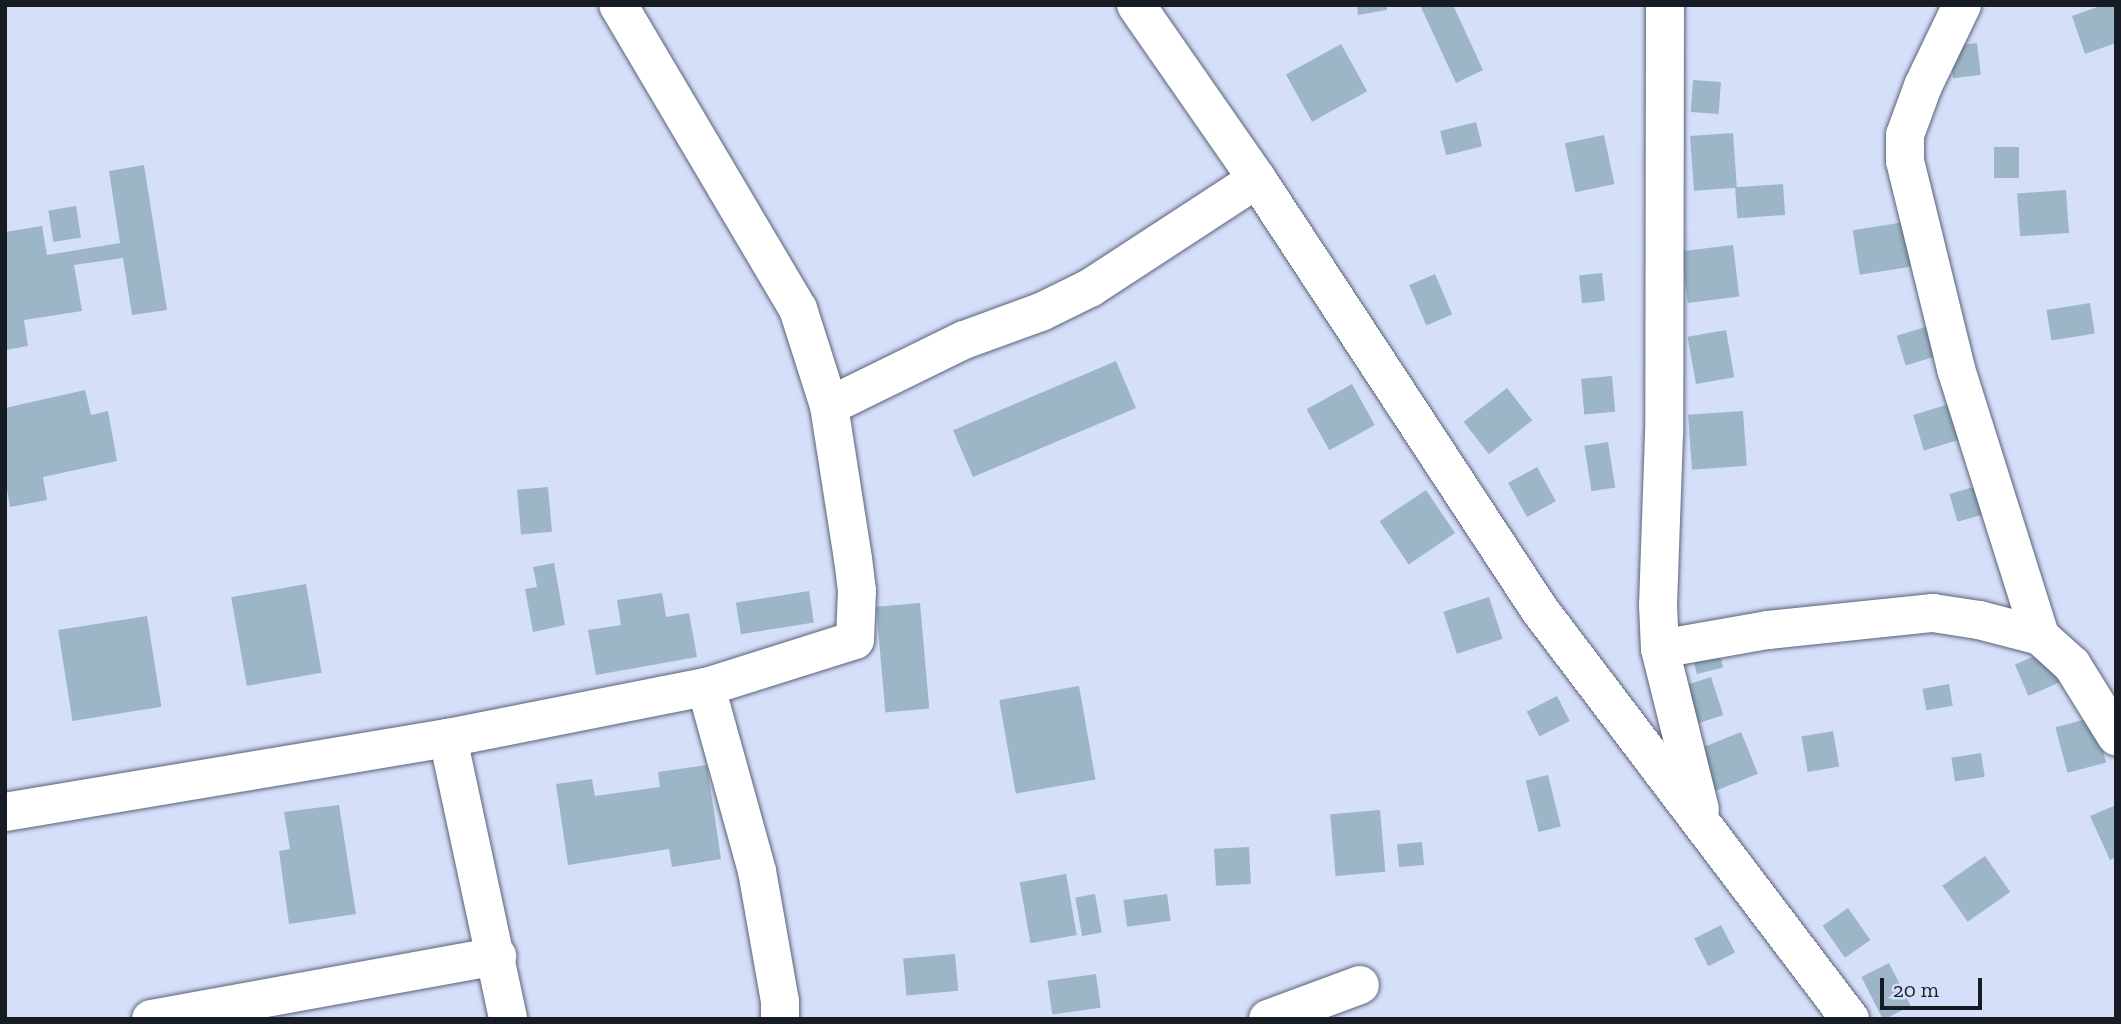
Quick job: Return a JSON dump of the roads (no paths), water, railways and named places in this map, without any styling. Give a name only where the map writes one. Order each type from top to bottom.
[{"type":"street","points":[[5,812],[448,738],[706,687],[855,640],[855,570],[830,406],[797,309],[618,5]]},
{"type":"street","points":[[1136,5],[1257,179],[1539,609],[1850,1019]]},
{"type":"street","points":[[1665,5],[1664,434],[1658,605],[1660,649],[1704,825]]},
{"type":"street","points":[[1962,5],[1923,86],[1905,135],[1905,162],[1956,369],[2040,636]]},
{"type":"street","points":[[830,406],[964,340],[1041,312],[1090,288],[1257,179]]},
{"type":"street","points":[[1660,649],[1769,630],[1933,613],[1979,620],[2040,636],[2072,665],[2116,736]]},
{"type":"street","points":[[706,687],[757,871],[780,1001],[780,1019]]},
{"type":"street","points":[[448,738],[508,1019]]},
{"type":"street","points":[[151,1019],[496,956]]},
{"type":"street","points":[[1268,1019],[1360,985]]}]
